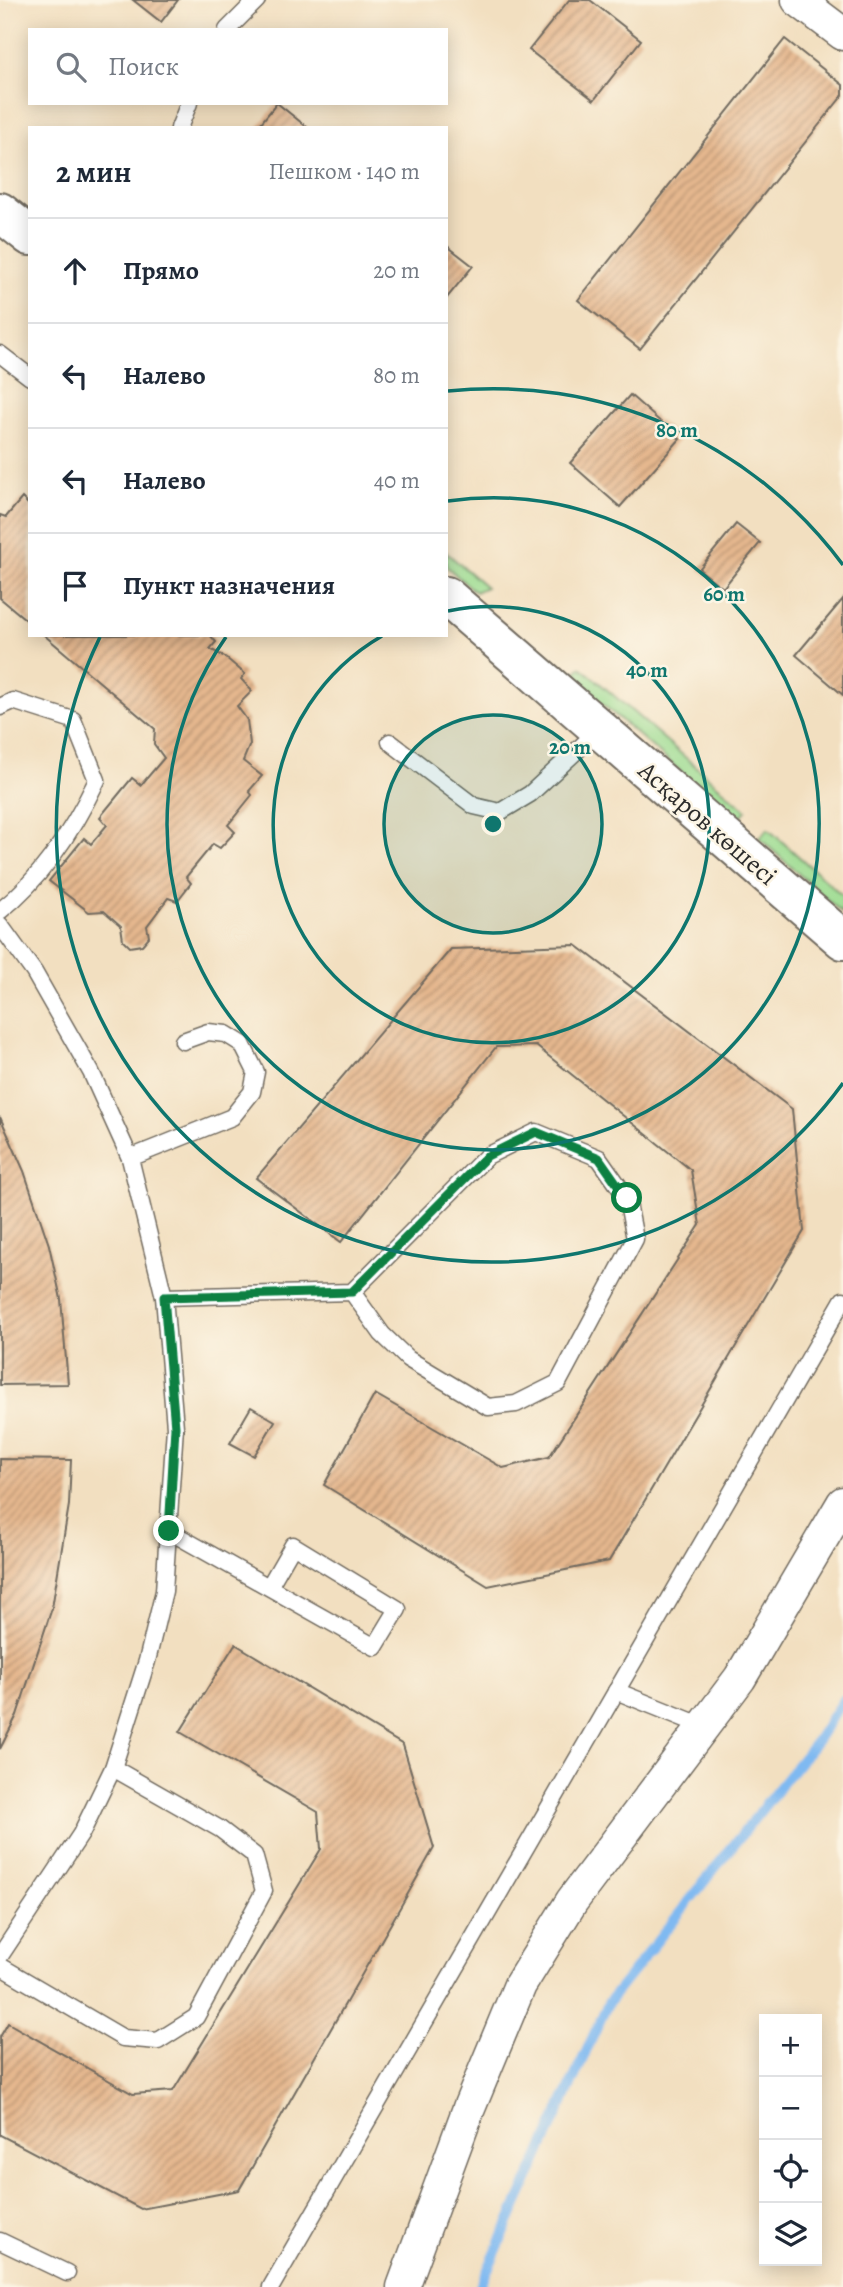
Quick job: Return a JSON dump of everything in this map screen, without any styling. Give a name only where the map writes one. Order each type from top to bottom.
[{"type":"street","points":[[798,0],[843,34]]},
{"type":"street","name":"Асқаров көшесі","points":[[448,598],[843,940]]},
{"type":"street","points":[[403,2287],[469,2108],[520,1985],[572,1901],[740,1678],[843,1503]]},
{"type":"lane","points":[[229,28],[257,0]]},
{"type":"lane","points":[[180,126],[188,105]]},
{"type":"lane","points":[[0,354],[28,375]]},
{"type":"lane","points":[[0,707],[13,701],[74,720],[97,780],[77,821],[16,898],[0,911]]},
{"type":"lane","points":[[390,742],[474,806],[500,812],[530,794],[600,729]]},
{"type":"lane","points":[[0,925],[34,972],[91,1072],[130,1158],[164,1297],[175,1427],[164,1591],[147,1661],[113,1768],[81,1834],[0,1956]]},
{"type":"lane","points":[[130,1158],[232,1116],[252,1092],[256,1072],[242,1044],[226,1034],[208,1032],[183,1041]]},
{"type":"lane","points":[[164,1297],[352,1292],[487,1156],[536,1132],[599,1158],[627,1198],[635,1239],[597,1311],[558,1383],[516,1404],[488,1407],[408,1359],[382,1334],[352,1292]]},
{"type":"lane","points":[[271,2287],[843,1300]]},
{"type":"lane","points":[[169,1531],[270,1585],[375,1647],[398,1609],[293,1545],[270,1585]]},
{"type":"lane","points":[[617,1691],[703,1726]]},
{"type":"lane","points":[[0,1966],[123,2038],[158,2041],[196,2018],[264,1891],[254,1855],[220,1829],[113,1768]]},
{"type":"lane","points":[[0,2241],[67,2273]]},
{"type":"green space","points":[[448,554],[486,587],[475,592],[448,568]]},
{"type":"green space","points":[[581,667],[746,810],[738,821],[571,677]]},
{"type":"green space","points":[[768,829],[843,896],[843,914],[759,838]]},
{"type":"building","points":[[133,0],[178,0],[161,22]]},
{"type":"building","points":[[569,0],[590,0],[641,40],[594,100],[529,50]]},
{"type":"building","points":[[785,39],[843,85],[843,95],[640,349],[578,300]]},
{"type":"building","points":[[275,105],[279,105],[306,126],[259,126]]},
{"type":"building","points":[[448,247],[473,266],[448,297]]},
{"type":"building","points":[[630,395],[680,439],[620,507],[570,463]]},
{"type":"building","points":[[22,498],[28,504],[28,621],[0,598],[0,515],[6,517]]},
{"type":"building","points":[[736,524],[760,543],[723,588],[699,569]]},
{"type":"building","points":[[843,599],[843,695],[796,655]]},
{"type":"building","points":[[46,637],[212,637],[216,642],[210,649],[225,657],[245,674],[241,679],[252,691],[237,706],[247,720],[250,744],[243,761],[262,776],[249,791],[252,795],[228,825],[235,832],[220,848],[213,844],[186,877],[191,883],[177,901],[168,898],[147,926],[149,937],[142,945],[130,947],[123,940],[121,926],[104,911],[89,912],[49,881],[84,838],[91,844],[107,825],[100,817],[132,778],[141,785],[164,758],[154,744],[155,729]]},
{"type":"building","points":[[576,945],[792,1109],[804,1231],[609,1561],[488,1586],[324,1485],[375,1394],[503,1468],[549,1457],[700,1225],[691,1170],[536,1046],[496,1047],[341,1242],[256,1178],[451,949]]},
{"type":"building","points":[[0,1117],[24,1171],[49,1245],[61,1299],[68,1384],[0,1385]]},
{"type":"building","points":[[251,1407],[275,1421],[254,1456],[230,1443]]},
{"type":"building","points":[[0,1459],[71,1460],[69,1505],[52,1608],[17,1715],[0,1749]]},
{"type":"building","points":[[235,1644],[403,1745],[434,1848],[239,2190],[141,2209],[0,2135],[0,2037],[8,2023],[133,2094],[173,2091],[321,1849],[318,1812],[180,1732]]},
{"type":"waterway","points":[[480,2287],[608,2003],[817,1740],[843,1700]]},
{"type":"route","points":[[169,1531],[175,1427],[164,1297],[352,1292],[487,1156],[536,1132],[599,1158],[627,1198]]}]
